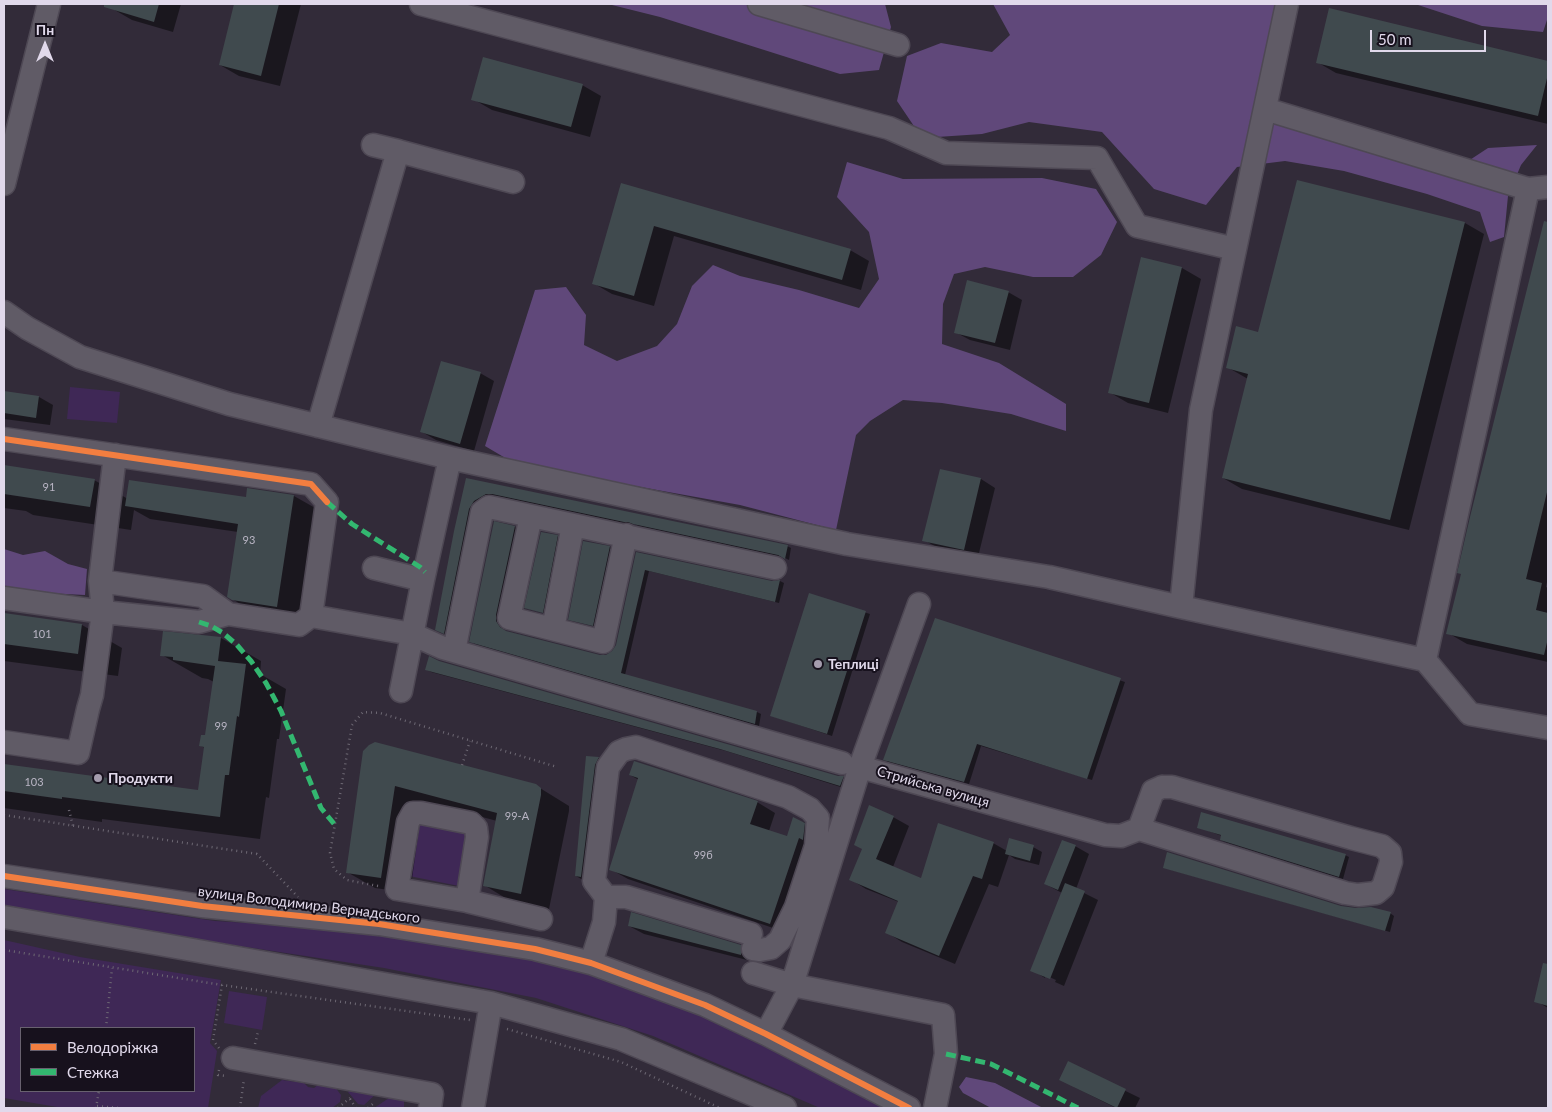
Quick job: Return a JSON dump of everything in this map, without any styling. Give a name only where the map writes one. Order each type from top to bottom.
[{"type":"street","points":[[4,184],[49,4]]},
{"type":"street","points":[[421,4],[889,128],[946,153],[1097,158],[1137,226],[1236,249]]},
{"type":"street","points":[[759,4],[898,45]]},
{"type":"street","points":[[1181,607],[1201,410],[1287,4]]},
{"type":"street","points":[[1265,110],[1538,188],[1425,660]]},
{"type":"street","points":[[372,145],[513,182]]},
{"type":"street","points":[[318,426],[398,152]]},
{"type":"street","points":[[4,312],[27,328],[80,357],[230,404],[318,426],[450,458],[847,544],[1049,577],[1425,660],[1470,714],[1548,728]]},
{"type":"street","points":[[4,439],[311,484],[327,502],[311,616],[299,625],[228,614],[199,622],[104,612],[4,598]]},
{"type":"street","points":[[4,742],[78,753],[92,695],[104,612],[100,581],[115,455]]},
{"type":"street","points":[[401,691],[450,458]]},
{"type":"street","points":[[454,651],[482,512],[490,507],[775,568]]},
{"type":"street","points":[[531,516],[509,618],[603,642],[626,536]]},
{"type":"street","points":[[552,629],[573,525]]},
{"type":"street","points":[[374,568],[423,580]]},
{"type":"street","points":[[100,581],[203,596],[228,614]]},
{"type":"street","points":[[311,616],[412,634],[442,648],[851,765],[919,604]]},
{"type":"street","points":[[591,963],[604,922],[606,898],[594,881],[608,767],[619,752],[636,747],[788,797],[810,809],[818,818],[816,846],[796,907],[780,940],[771,948],[760,950],[752,941],[626,897],[606,898]]},
{"type":"street","name":"Стрийська вулиця","points":[[766,1034],[792,984],[851,765],[1105,835],[1121,836],[1138,829]]},
{"type":"street","points":[[1162,786],[1172,786],[1382,846],[1390,853],[1390,862],[1383,886],[1376,893],[1358,895],[1345,893],[1138,829],[1154,792],[1162,786]]},
{"type":"street","points":[[466,900],[477,837],[476,828],[471,823],[413,813],[408,822],[397,889],[466,900],[542,919]]},
{"type":"street","name":"вулиця Володимира Вернадського","points":[[4,876],[202,906],[380,924],[535,949],[591,963],[705,1006],[766,1034],[909,1108]]},
{"type":"street","points":[[4,918],[149,942],[621,1039],[785,1108]]},
{"type":"street","points":[[752,973],[792,984],[943,1015],[946,1054],[935,1108]]},
{"type":"street","points":[[473,1108],[490,1013]]},
{"type":"street","points":[[233,1058],[432,1094],[430,1108]]},
{"type":"path","points":[[397,889],[346,880],[334,869],[330,853],[352,725],[363,712],[380,713],[557,767]]},
{"type":"path","points":[[462,765],[470,741]]},
{"type":"path","points":[[69,810],[74,826]]},
{"type":"path","points":[[4,815],[258,854],[299,898]]},
{"type":"path","points":[[4,950],[112,967],[490,1013],[621,1062],[720,1108]]},
{"type":"path","points":[[106,1027],[112,967]]},
{"type":"path","points":[[99,1092],[97,1107],[119,1108]]},
{"type":"path","points":[[338,1108],[350,1098]]},
{"type":"shaded area","points":[[608,4],[885,4],[891,27],[879,70],[840,74],[660,17]]},
{"type":"shaded area","points":[[993,4],[1296,4],[1277,100],[1310,118],[1453,171],[1488,148],[1537,145],[1521,165],[1508,196],[1504,237],[1490,242],[1480,212],[1427,194],[1344,171],[1285,161],[1237,167],[1206,205],[1154,189],[1102,132],[1029,122],[982,134],[922,138],[897,101],[907,56],[941,43],[992,52],[1010,35]]},
{"type":"shaded area","points":[[1415,4],[1548,4],[1548,17],[1543,32],[1482,26]]},
{"type":"shaded area","points":[[847,162],[903,179],[1042,178],[1096,189],[1117,222],[1101,255],[1073,277],[1033,277],[985,267],[954,274],[943,304],[942,344],[999,363],[1066,404],[1066,431],[1011,414],[942,403],[903,400],[870,421],[856,435],[836,530],[740,505],[602,480],[529,472],[485,446],[535,290],[566,287],[586,315],[584,345],[617,361],[657,346],[677,324],[692,286],[713,265],[740,276],[799,290],[859,308],[879,279],[869,232],[837,197]]},
{"type":"shaded area","points":[[70,387],[120,392],[117,423],[67,419]]},
{"type":"shaded area","points":[[4,549],[23,555],[45,551],[68,564],[87,569],[85,595],[4,591]]},
{"type":"shaded area","points":[[413,821],[474,832],[464,887],[404,875]]},
{"type":"shaded area","points":[[4,889],[215,921],[384,931],[498,950],[599,977],[709,1019],[826,1073],[883,1108],[820,1108],[653,1036],[536,998],[384,968],[4,910]]},
{"type":"shaded area","points":[[4,940],[80,957],[221,980],[210,1043],[217,1051],[208,1108],[63,1108],[4,1098]]},
{"type":"shaded area","points":[[229,991],[267,997],[262,1030],[224,1023]]},
{"type":"shaded area","points":[[966,1077],[995,1083],[1043,1108],[991,1108],[963,1093],[959,1087]]},
{"type":"shaded area","points":[[282,1080],[304,1083],[308,1087],[314,1088],[319,1084],[335,1087],[341,1095],[340,1102],[332,1108],[258,1108],[261,1096]]},
{"type":"shaded area","points":[[350,1089],[377,1093],[364,1105],[358,1104],[348,1092]]},
{"type":"shaded area","points":[[392,1096],[404,1098],[404,1108],[374,1108]]},
{"type":"building","points":[[104,4],[159,4],[154,22],[104,7]]},
{"type":"building","points":[[234,4],[279,4],[261,76],[219,65]]},
{"type":"building","points":[[1329,8],[1548,61],[1548,74],[1538,116],[1316,63]]},
{"type":"building","points":[[483,57],[583,84],[571,127],[471,100]]},
{"type":"building","points":[[1297,180],[1465,222],[1390,520],[1222,478],[1248,374],[1226,368],[1236,326],[1258,332]]},
{"type":"building","points":[[621,183],[851,249],[842,280],[654,226],[634,296],[592,284]]},
{"type":"building","points":[[1544,221],[1548,222],[1548,488],[1526,579],[1542,583],[1536,610],[1548,613],[1548,638],[1544,655],[1446,634],[1461,574],[1457,573],[1470,517]]},
{"type":"building","points":[[1141,257],[1182,267],[1149,403],[1108,393]]},
{"type":"building","points":[[967,280],[1009,291],[995,343],[954,333]]},
{"type":"building","points":[[441,361],[481,372],[460,444],[420,432]]},
{"type":"building","points":[[4,391],[39,396],[36,418],[4,413]]},
{"type":"building","points":[[4,465],[95,479],[90,507],[4,494]]},
{"type":"building","points":[[940,469],[981,478],[964,550],[922,541]]},
{"type":"building","points":[[466,478],[788,545],[785,559],[778,555],[628,522],[486,494],[474,501],[469,509],[444,634],[435,630]]},
{"type":"building","points":[[129,480],[246,497],[247,488],[294,495],[277,607],[232,600],[227,597],[238,524],[125,506]]},
{"type":"building","points":[[494,521],[515,526],[496,615],[496,621],[500,627],[506,631],[600,655],[606,655],[616,645],[636,552],[772,581],[780,580],[775,602],[645,570],[621,673],[757,711],[755,724],[469,642]]},
{"type":"building","points":[[541,532],[558,535],[543,613],[524,608]]},
{"type":"building","points":[[583,541],[610,546],[593,626],[568,620]]},
{"type":"building","name":"Теплиці","points":[[809,593],[866,611],[827,734],[770,716]]},
{"type":"building","points":[[4,613],[82,624],[78,654],[4,644]]},
{"type":"building","points":[[935,618],[1121,678],[1087,779],[977,744],[964,782],[883,760]]},
{"type":"building","points":[[163,631],[221,637],[218,661],[246,664],[229,775],[225,775],[220,817],[4,791],[4,764],[198,790],[204,747],[199,746],[201,735],[205,735],[215,666],[173,660],[173,657],[160,656]]},
{"type":"building","points":[[429,656],[439,661],[838,776],[844,776],[840,786],[720,749],[425,670]]},
{"type":"building","points":[[375,742],[536,784],[541,788],[521,894],[483,886],[497,813],[395,786],[381,878],[346,873],[363,751]]},
{"type":"building","points":[[586,756],[599,757],[595,765],[581,877],[575,876]]},
{"type":"building","points":[[634,761],[758,801],[750,824],[787,836],[793,817],[805,823],[803,840],[799,838],[770,924],[609,870],[638,778],[629,775]]},
{"type":"building","points":[[869,805],[894,816],[876,859],[921,878],[938,823],[994,842],[982,879],[973,876],[939,956],[885,933],[898,901],[849,880],[862,849],[854,845]]},
{"type":"building","points":[[1201,812],[1346,854],[1339,877],[1220,840],[1221,835],[1197,828]]},
{"type":"building","points":[[1009,838],[1034,845],[1030,861],[1005,854]]},
{"type":"building","points":[[1062,840],[1076,845],[1058,890],[1044,884]]},
{"type":"building","points":[[1167,852],[1341,906],[1371,907],[1391,912],[1385,931],[1163,868]]},
{"type":"building","points":[[1065,883],[1085,891],[1050,979],[1030,971]]},
{"type":"building","points":[[631,912],[741,945],[741,955],[628,926]]},
{"type":"building","points":[[1543,963],[1548,964],[1548,1006],[1534,1002]]},
{"type":"building","points":[[1068,1061],[1126,1089],[1117,1108],[1059,1080]]},
{"type":"marked path","points":[[327,502],[352,524],[425,572]]},
{"type":"marked path","points":[[199,622],[223,633],[237,645],[266,683],[281,711],[321,808],[335,825]]},
{"type":"marked path","points":[[946,1054],[991,1064],[1078,1108]]},
{"type":"cycle path","points":[[4,439],[311,484],[327,502]]},
{"type":"cycle path","points":[[4,876],[202,906],[379,924],[535,949],[591,963],[705,1005],[766,1034],[909,1108]]},
{"type":"place","name":"Теплиці","points":[[818,664]]},
{"type":"place","name":"Продукти","points":[[98,778]]}]
